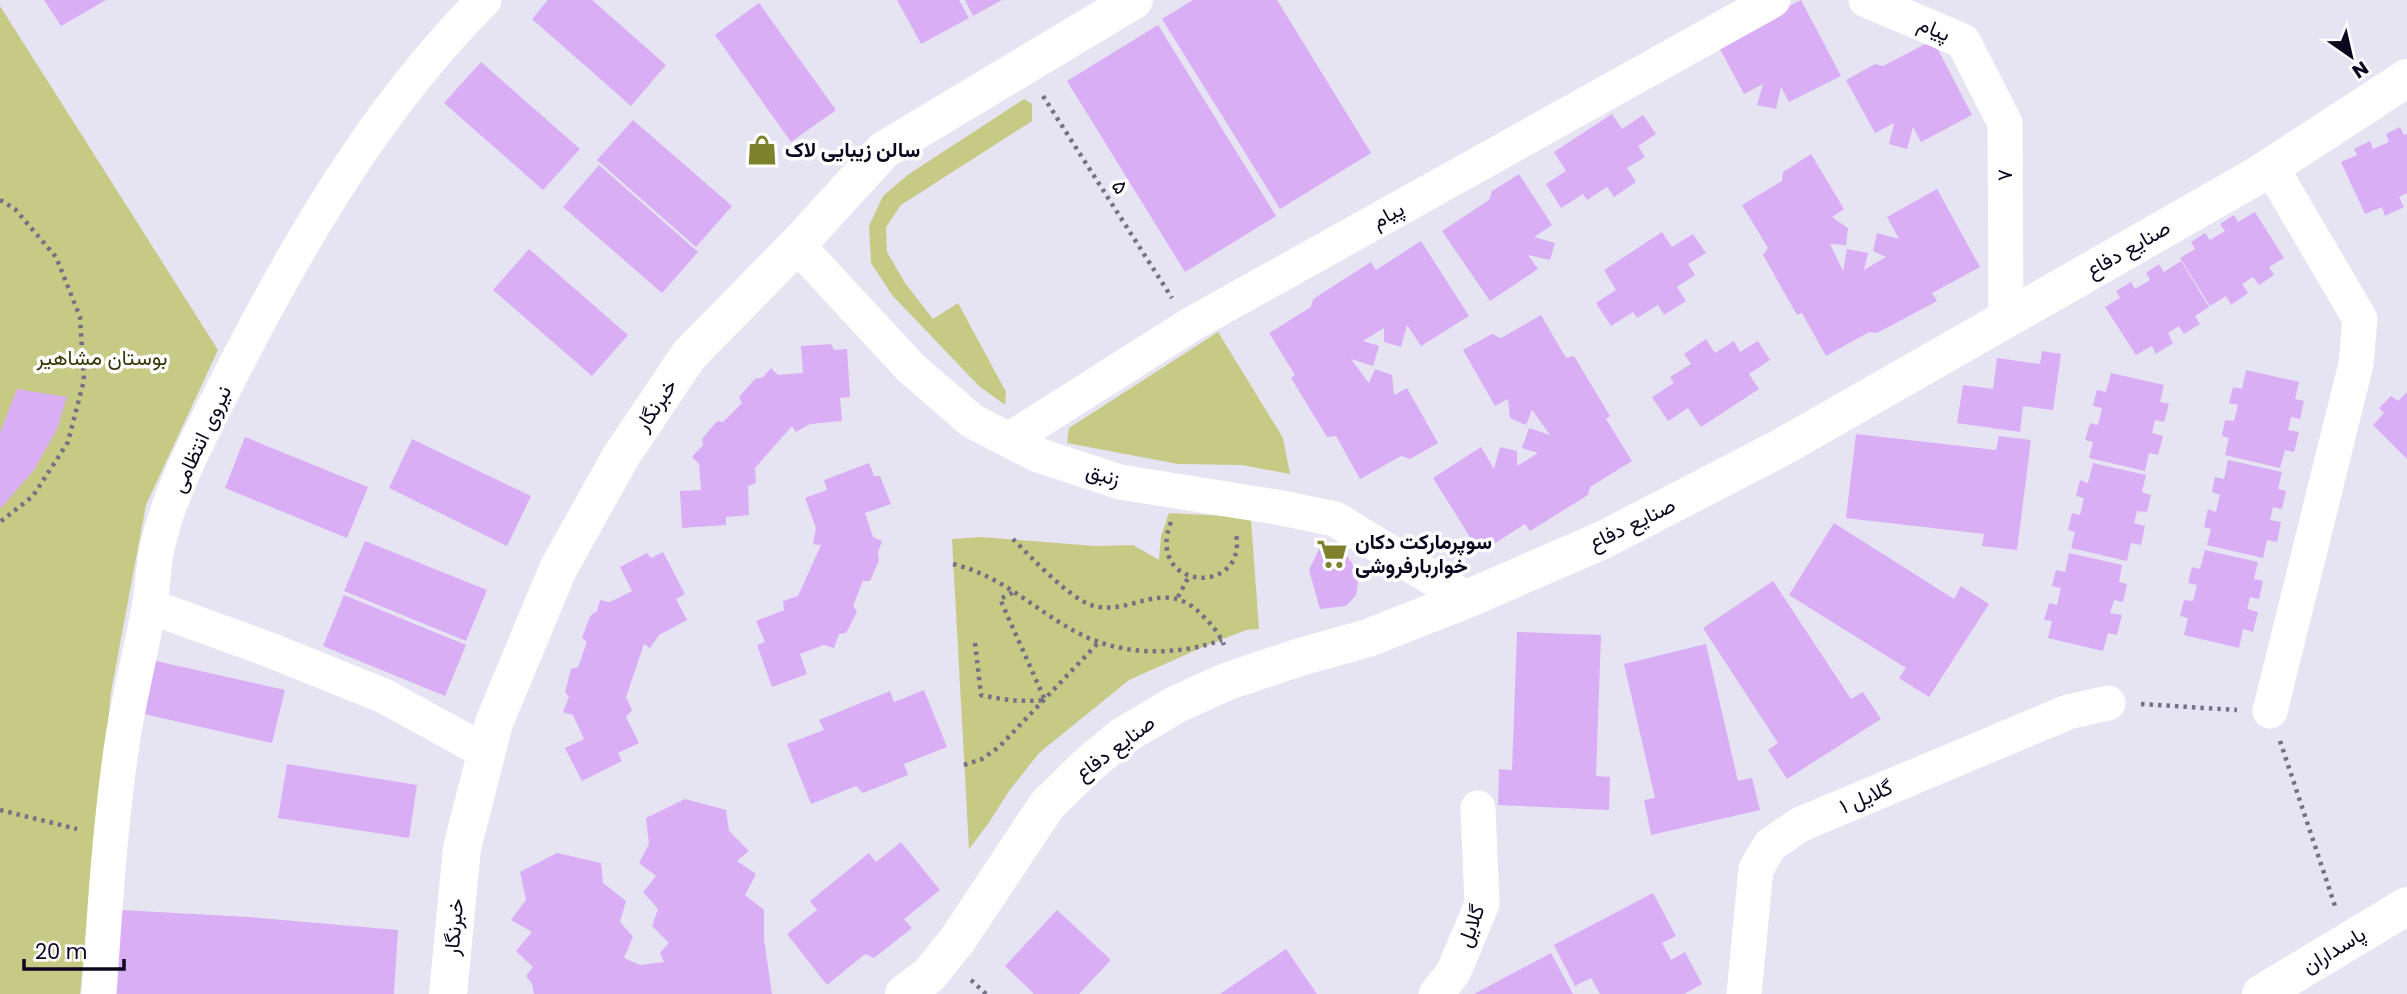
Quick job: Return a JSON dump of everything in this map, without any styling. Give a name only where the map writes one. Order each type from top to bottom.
[{"type":"street","name":"نیروی انتظامی","points":[[99,994],[111,838],[124,736],[158,547],[181,474],[252,332],[351,165],[403,92],[455,29],[484,0]]},
{"type":"street","name":"خبرنگار","points":[[448,994],[462,848],[494,723],[558,569],[621,456],[689,355],[797,245],[884,150],[1134,0]]},
{"type":"street","name":"پیام","points":[[1009,440],[1190,325],[1773,0]]},
{"type":"street","name":"پیام","points":[[1866,0],[1963,41]]},
{"type":"street","name":"۷","points":[[1963,41],[2005,123],[2006,320]]},
{"type":"street","name":"صنایع دفاع","points":[[904,994],[930,974],[958,939],[1047,805],[1088,764],[1124,736],[1177,704],[1236,678],[1368,638],[1467,599],[1603,540],[1718,482],[2271,167],[2407,78]]},
{"type":"street","points":[[2270,711],[2356,364],[2360,319],[2271,167]]},
{"type":"street","name":"زنبق","points":[[797,245],[911,368],[972,421],[1038,455],[1120,482],[1335,519],[1467,599]]},
{"type":"street","points":[[149,606],[270,650],[384,696],[486,751]]},
{"type":"street","name":"گلایل ۱","points":[[1744,994],[1756,869],[1770,845],[1799,825],[2055,717],[2108,703]]},
{"type":"street","name":"گلایل","points":[[1436,994],[1453,973],[1482,904],[1478,808]]},
{"type":"street","name":"پاسداران","points":[[2260,994],[2407,906]]},
{"type":"path","name":"۵","points":[[1024,66],[1190,325]]},
{"type":"path","points":[[0,200],[15,209],[56,257],[80,317],[84,380],[68,442],[33,496],[0,522]]},
{"type":"path","points":[[1183,491],[1178,513],[1170,523],[1167,547],[1178,571],[1201,579],[1224,571],[1236,550],[1237,538],[1226,516],[1224,498]]},
{"type":"path","points":[[1013,539],[1061,585],[1091,605],[1117,606],[1145,599],[1178,597],[1195,607],[1215,628],[1222,640],[1236,678]]},
{"type":"path","points":[[953,564],[976,570],[1016,591],[1079,634],[1099,642],[1161,652],[1203,647],[1222,640]]},
{"type":"path","points":[[1178,597],[1189,576]]},
{"type":"path","points":[[1016,591],[1000,599],[1045,700]]},
{"type":"path","points":[[964,765],[982,759],[999,747],[1099,642]]},
{"type":"path","points":[[975,643],[981,695],[1026,702],[1045,700]]},
{"type":"path","points":[[2108,703],[2270,711],[2348,943]]},
{"type":"path","points":[[0,810],[111,838]]},
{"type":"green space","name":"بوستان مشاهیر","points":[[0,6],[218,350],[146,505],[111,692],[80,994],[0,994]]},
{"type":"green space","points":[[1024,99],[1032,104],[1032,121],[901,205],[886,227],[887,252],[905,283],[933,319],[958,303],[1006,392],[1005,405],[979,386],[892,295],[871,263],[869,226],[883,196],[909,174]]},
{"type":"green space","points":[[1218,332],[1283,438],[1290,474],[1242,465],[1178,464],[1067,443],[1069,428]]},
{"type":"green space","points":[[1169,513],[1251,520],[1259,629],[1246,630],[1129,680],[1039,753],[969,849],[952,539],[981,537],[1095,546],[1133,545],[1159,560],[1161,536]]},
{"type":"building","points":[[44,0],[106,0],[61,26]]},
{"type":"building","points":[[548,0],[592,0],[666,65],[631,106],[532,19]]},
{"type":"building","points":[[897,0],[959,0],[969,18],[921,44]]},
{"type":"building","points":[[965,0],[1002,0],[973,16]]},
{"type":"building","points":[[1193,0],[1277,0],[1371,153],[1280,209],[1162,19]]},
{"type":"building","points":[[1801,0],[1841,76],[1789,102],[1781,87],[1776,109],[1757,105],[1763,84],[1744,94],[1715,40],[1752,26]]},
{"type":"building","points":[[759,3],[836,110],[791,142],[715,35]]},
{"type":"building","points":[[1158,25],[1276,216],[1185,272],[1067,81]]},
{"type":"building","points":[[1933,40],[1972,115],[1921,142],[1913,127],[1907,149],[1889,144],[1894,123],[1875,133],[1846,80],[1875,64],[1883,66]]},
{"type":"building","points":[[481,62],[580,149],[543,190],[444,103]]},
{"type":"building","points":[[1612,114],[1622,129],[1643,115],[1656,134],[1638,146],[1645,157],[1627,168],[1636,182],[1614,197],[1607,187],[1587,200],[1583,194],[1561,208],[1546,184],[1566,171],[1554,152]]},
{"type":"building","points":[[633,120],[732,206],[696,247],[597,160]]},
{"type":"building","points":[[2400,127],[2404,135],[2407,134],[2407,193],[2399,197],[2404,207],[2385,216],[2382,207],[2365,214],[2341,162],[2357,155],[2354,149],[2370,141],[2373,149],[2389,142],[2386,134]]},
{"type":"building","points":[[1811,154],[1844,209],[1832,217],[1848,228],[1846,245],[1830,244],[1843,271],[1847,249],[1868,253],[1864,270],[1886,257],[1873,251],[1877,233],[1899,239],[1887,217],[1937,189],[1980,267],[1932,293],[1937,301],[1877,333],[1869,332],[1826,356],[1802,313],[1797,315],[1763,255],[1768,248],[1742,205],[1782,181],[1783,172]]},
{"type":"building","points":[[599,165],[698,252],[662,293],[563,207]]},
{"type":"building","points":[[1519,174],[1552,225],[1534,237],[1555,243],[1550,260],[1528,255],[1538,269],[1490,301],[1442,231],[1489,200],[1492,191]]},
{"type":"building","points":[[2255,212],[2284,258],[2269,267],[2274,275],[2259,285],[2253,277],[2242,284],[2248,293],[2231,305],[2226,296],[2210,306],[2180,258],[2195,249],[2191,242],[2205,233],[2210,240],[2225,231],[2220,224],[2234,215],[2238,222]]},
{"type":"building","points":[[1662,232],[1672,247],[1693,234],[1706,253],[1688,264],[1695,275],[1677,287],[1686,301],[1664,315],[1658,305],[1637,318],[1633,312],[1611,326],[1596,303],[1616,290],[1604,270]]},
{"type":"building","points":[[1421,241],[1469,316],[1421,346],[1407,325],[1401,347],[1384,342],[1384,328],[1363,341],[1379,346],[1373,366],[1351,359],[1369,383],[1375,369],[1392,375],[1394,395],[1407,388],[1438,443],[1410,459],[1401,456],[1360,479],[1336,436],[1327,437],[1291,378],[1295,375],[1269,333],[1311,307],[1313,299],[1371,262],[1376,270]]},
{"type":"building","points":[[529,249],[628,335],[592,376],[493,290]]},
{"type":"building","points":[[2181,261],[2209,307],[2195,316],[2200,324],[2184,334],[2179,326],[2168,333],[2173,343],[2156,354],[2152,346],[2136,355],[2105,307],[2120,298],[2116,291],[2131,282],[2135,289],[2150,280],[2146,273],[2159,264],[2164,272]]},
{"type":"building","points":[[1541,315],[1566,358],[1574,356],[1610,416],[1606,419],[1632,461],[1590,487],[1588,495],[1530,531],[1525,524],[1480,553],[1433,478],[1481,447],[1494,469],[1500,447],[1517,451],[1517,466],[1538,453],[1522,448],[1529,428],[1550,435],[1532,410],[1526,425],[1510,418],[1508,399],[1495,406],[1463,350],[1492,334],[1501,338]]},
{"type":"building","points":[[1706,339],[1715,353],[1734,341],[1740,352],[1758,341],[1770,360],[1749,374],[1759,389],[1701,427],[1688,408],[1668,421],[1652,397],[1674,383],[1670,377],[1691,364],[1684,354]]},
{"type":"building","points":[[831,344],[834,350],[847,349],[850,397],[840,398],[842,421],[810,424],[796,432],[792,426],[755,468],[756,483],[748,486],[749,515],[726,517],[726,525],[682,528],[680,491],[701,490],[699,464],[692,457],[703,445],[702,439],[717,421],[723,422],[742,403],[739,397],[755,379],[763,377],[771,368],[778,375],[803,373],[801,346]]},
{"type":"building","points":[[2042,351],[2061,354],[2053,410],[2023,406],[2020,432],[1957,423],[1963,385],[1993,389],[1997,358],[2040,364]]},
{"type":"building","points":[[2246,370],[2299,382],[2295,399],[2304,401],[2300,419],[2291,417],[2288,430],[2299,432],[2294,452],[2285,450],[2280,468],[2225,455],[2229,438],[2222,436],[2225,420],[2234,421],[2238,405],[2229,403],[2233,387],[2242,389]]},
{"type":"building","points":[[2111,373],[2164,385],[2160,402],[2169,404],[2164,422],[2155,420],[2152,433],[2163,436],[2158,455],[2149,453],[2145,471],[2089,458],[2093,442],[2085,440],[2090,423],[2098,425],[2102,408],[2093,406],[2097,390],[2106,392]]},
{"type":"building","points":[[17,389],[67,397],[57,429],[34,470],[0,509],[0,433]]},
{"type":"building","points":[[2407,392],[2407,459],[2373,425],[2384,413],[2379,408],[2391,396],[2398,401]]},
{"type":"building","points":[[1856,434],[1996,450],[1999,436],[2031,440],[2017,550],[1982,546],[1984,534],[1846,518]]},
{"type":"building","points":[[245,437],[368,487],[347,538],[225,488]]},
{"type":"building","points":[[412,439],[531,496],[507,546],[389,488]]},
{"type":"building","points":[[2228,460],[2282,472],[2278,489],[2286,491],[2282,509],[2273,507],[2270,520],[2281,522],[2277,542],[2267,540],[2263,558],[2207,545],[2211,529],[2204,527],[2208,509],[2216,512],[2220,495],[2212,492],[2215,477],[2224,479]]},
{"type":"building","points":[[869,463],[874,476],[880,476],[891,504],[865,513],[873,537],[882,541],[878,552],[879,560],[870,581],[863,581],[853,606],[857,612],[846,633],[839,634],[834,648],[824,645],[800,654],[807,674],[772,687],[757,645],[765,642],[756,621],[784,610],[783,601],[798,596],[821,545],[813,544],[816,528],[805,498],[827,490],[824,480]]},
{"type":"building","points":[[2093,463],[2146,475],[2142,492],[2151,495],[2147,512],[2137,511],[2134,523],[2145,526],[2141,545],[2131,543],[2127,561],[2071,548],[2075,532],[2068,530],[2072,513],[2080,515],[2084,498],[2076,496],[2080,480],[2088,483]]},
{"type":"building","points":[[1834,523],[1954,599],[1961,586],[1989,604],[1929,697],[1899,678],[1906,668],[1789,595]]},
{"type":"building","points":[[365,541],[487,590],[466,641],[344,591]]},
{"type":"building","points":[[1323,541],[1342,549],[1352,563],[1358,582],[1356,595],[1346,606],[1320,609],[1309,570]]},
{"type":"building","points":[[2205,550],[2258,562],[2254,579],[2263,581],[2259,599],[2250,597],[2247,609],[2258,612],[2253,632],[2243,629],[2239,648],[2184,635],[2188,618],[2180,616],[2184,600],[2193,601],[2197,585],[2188,583],[2192,567],[2200,569]]},
{"type":"building","points":[[663,552],[685,594],[676,599],[687,620],[659,635],[650,648],[644,644],[626,697],[632,710],[626,717],[639,743],[618,753],[622,761],[582,781],[565,748],[584,739],[573,715],[563,712],[569,697],[565,692],[571,669],[578,667],[587,642],[582,638],[590,616],[597,611],[600,600],[610,602],[632,591],[620,567],[647,553],[651,558]]},
{"type":"building","points":[[2069,553],[2122,565],[2119,582],[2127,584],[2123,602],[2114,600],[2110,613],[2122,615],[2117,635],[2108,633],[2103,651],[2048,638],[2052,621],[2044,620],[2049,603],[2057,605],[2061,588],[2052,586],[2056,570],[2065,572]]},
{"type":"building","points":[[1773,581],[1851,699],[1863,692],[1881,719],[1787,779],[1768,750],[1778,743],[1703,628]]},
{"type":"building","points":[[344,595],[466,645],[445,696],[323,646]]},
{"type":"building","points":[[1517,632],[1601,635],[1596,776],[1610,777],[1609,810],[1498,805],[1499,769],[1512,770]]},
{"type":"building","points":[[1706,644],[1738,781],[1752,778],[1760,810],[1651,835],[1644,800],[1655,798],[1624,664]]},
{"type":"building","points":[[156,661],[285,690],[272,743],[144,714]]},
{"type":"building","points":[[924,690],[947,747],[904,764],[908,775],[863,793],[856,786],[811,804],[787,744],[824,730],[819,720],[890,691],[894,702]]},
{"type":"building","points":[[287,764],[417,785],[409,838],[278,818]]},
{"type":"building","points":[[685,799],[726,810],[729,831],[749,851],[737,861],[756,874],[745,895],[764,910],[764,939],[772,994],[534,994],[532,984],[526,976],[533,967],[516,951],[532,932],[511,920],[526,900],[520,872],[557,853],[601,863],[603,883],[626,901],[620,922],[633,937],[624,958],[640,965],[664,962],[660,953],[669,943],[652,926],[658,909],[643,892],[656,876],[639,863],[649,844],[646,818]]},
{"type":"building","points":[[901,842],[940,890],[904,919],[912,928],[874,958],[865,954],[827,985],[787,934],[817,910],[810,901],[869,853],[876,862]]},
{"type":"building","points":[[1653,893],[1676,936],[1662,943],[1671,960],[1685,952],[1702,984],[1684,994],[1600,994],[1591,978],[1575,986],[1554,945]]},
{"type":"building","points":[[120,910],[249,917],[398,930],[394,994],[115,994]]},
{"type":"building","points":[[1057,910],[1111,960],[1079,994],[1034,994],[1005,966]]},
{"type":"building","points":[[1286,949],[1317,994],[1220,994]]},
{"type":"building","points":[[1551,953],[1573,994],[1474,994]]},
{"type":"place","name":"سالن زیبایی لاک","points":[[762,150]]},
{"type":"place","name":"سوپرمارکت دکان خواربارفروشی","points":[[1332,554]]}]
